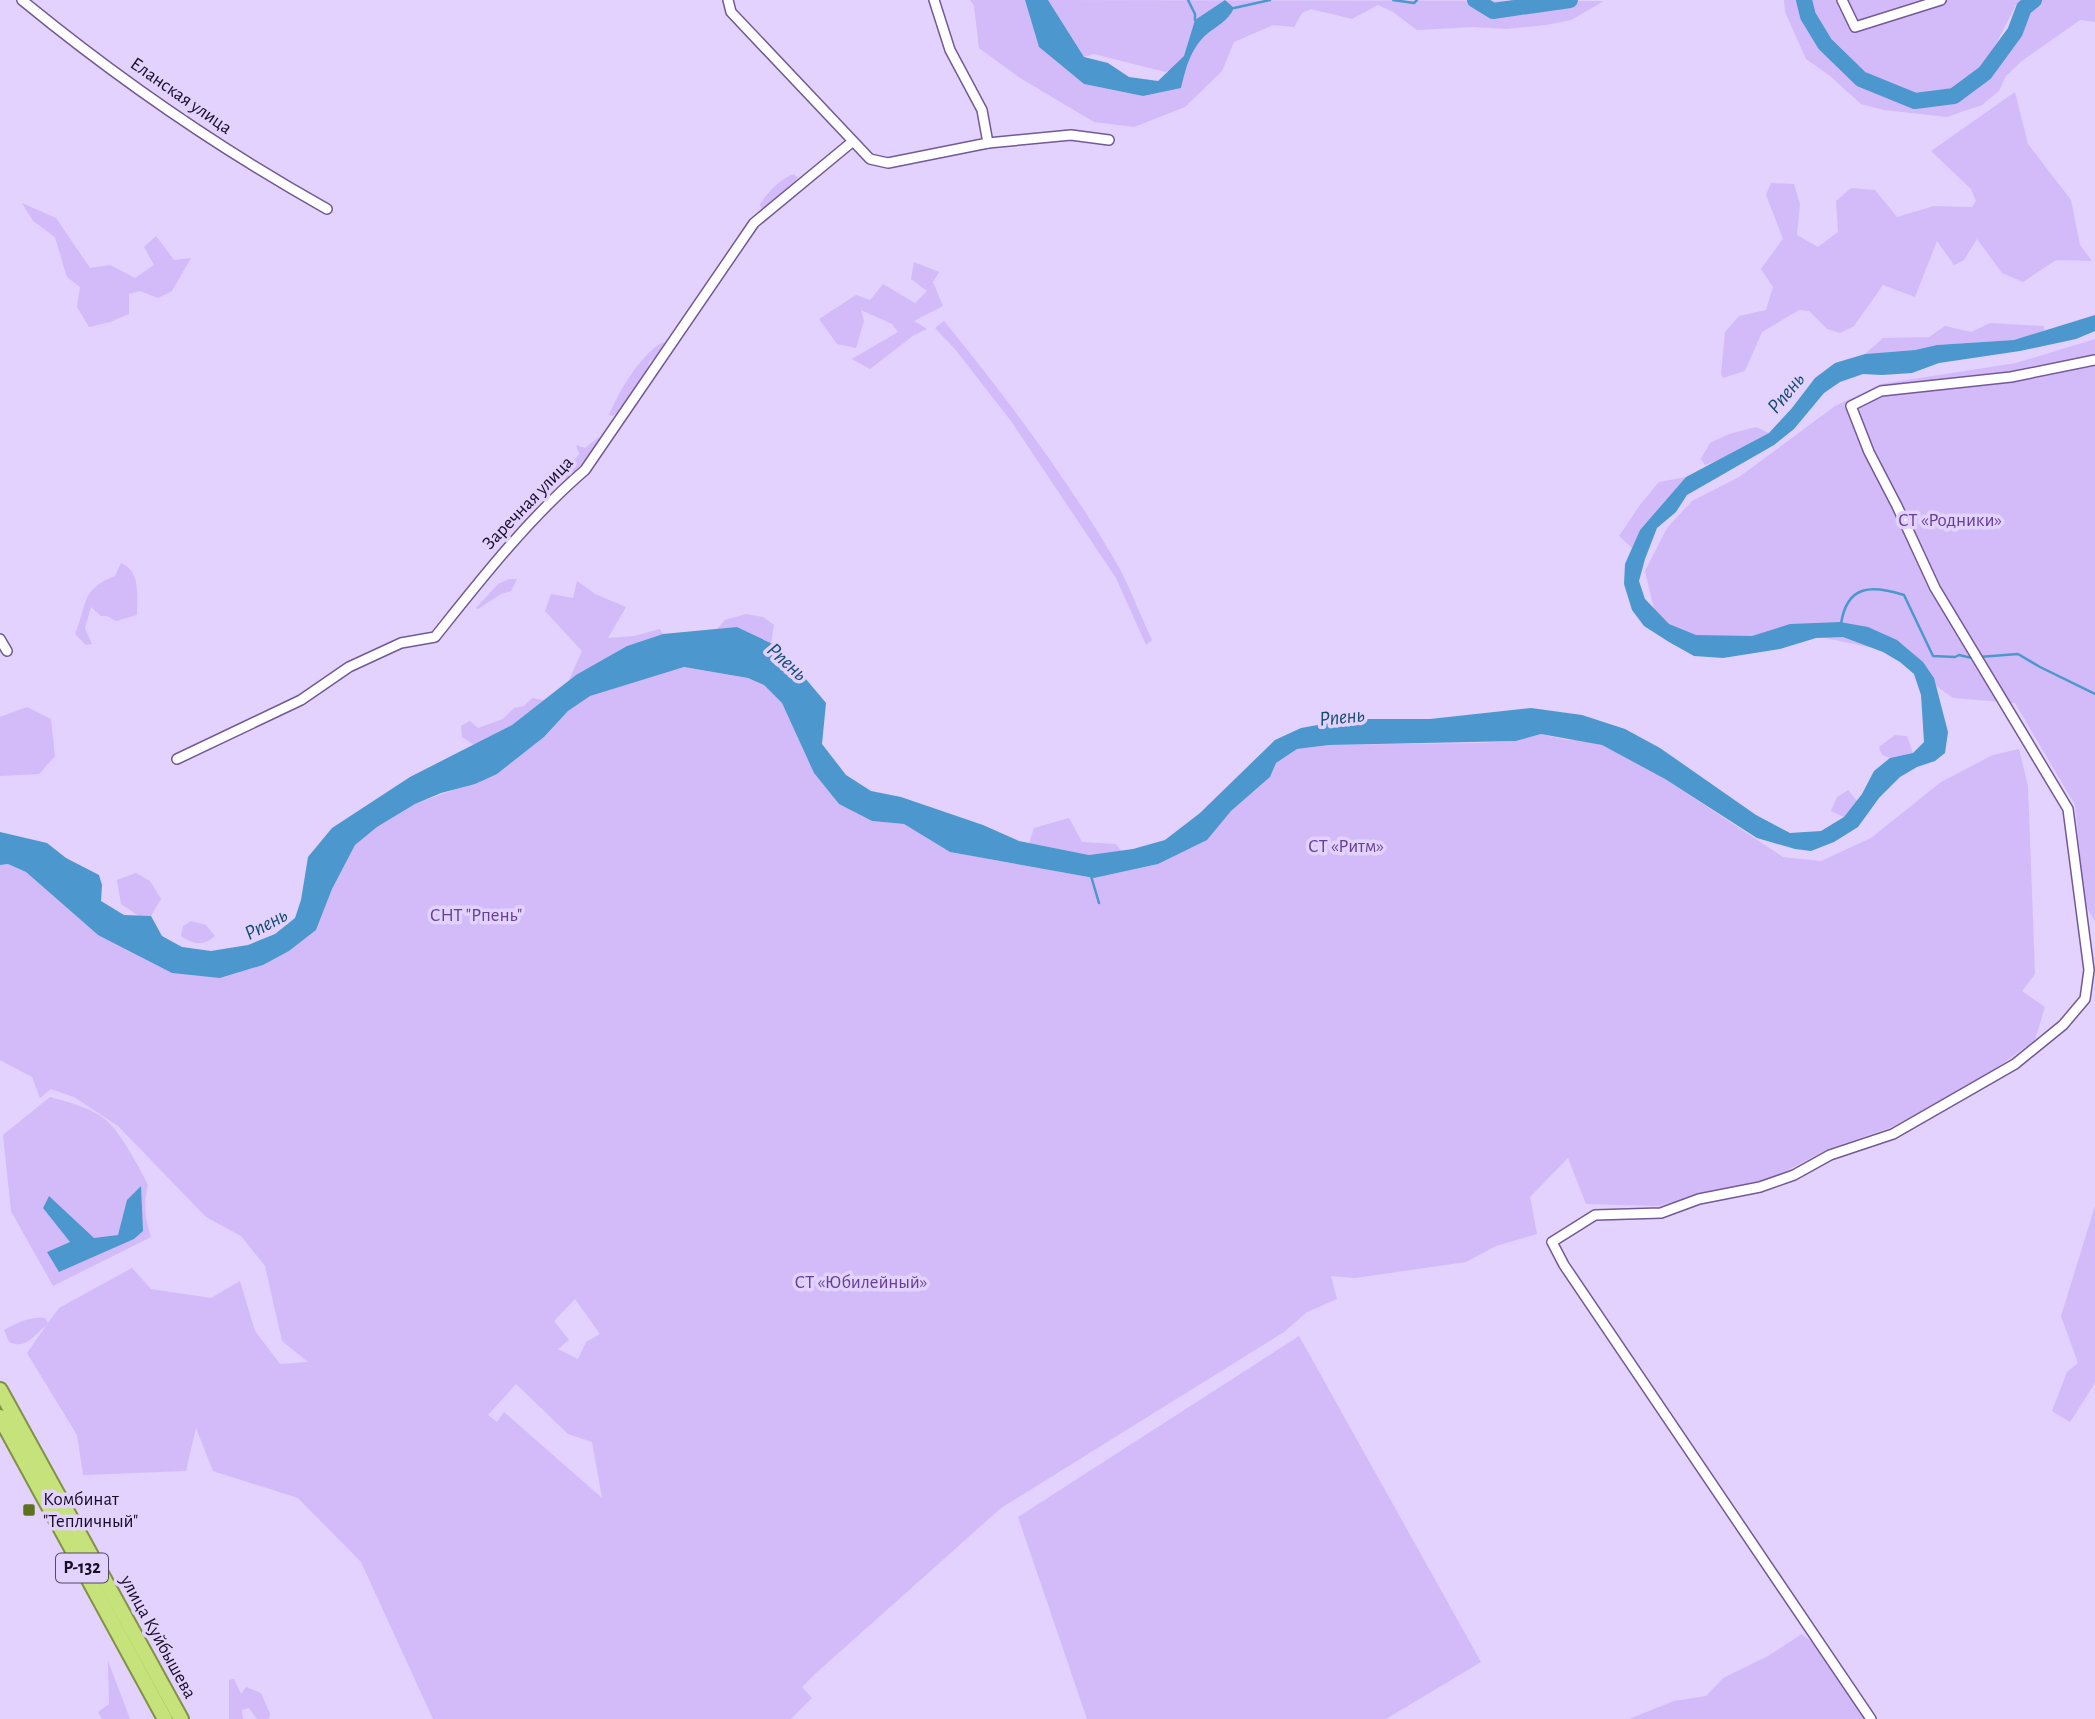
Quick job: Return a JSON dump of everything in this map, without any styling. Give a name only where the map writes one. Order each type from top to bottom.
[{"type":"highway","name":"улица Куйбышева","points":[[0,1391],[181,1719]]},
{"type":"highway","name":"улица Куйбышева","points":[[0,1417],[165,1719]]},
{"type":"street","name":"Еланская улица","points":[[22,0],[111,68],[215,141],[256,169],[327,209]]},
{"type":"street","points":[[728,0],[731,12],[870,159],[888,163],[988,143],[1071,135],[1109,140]]},
{"type":"street","points":[[934,0],[950,50],[982,110],[988,143]]},
{"type":"street","points":[[1842,0],[1855,27],[1941,0]]},
{"type":"street","name":"Заречная улица","points":[[177,759],[301,701],[349,667],[401,643],[435,637],[501,554],[567,485],[585,470],[754,223],[852,142]]},
{"type":"street","points":[[1871,1719],[1563,1265],[1552,1242],[1595,1215],[1661,1213],[1699,1199],[1760,1187],[1794,1175],[1830,1154],[1894,1134],[2015,1064],[2063,1025],[2085,999],[2090,970],[2068,809],[1935,588],[1869,452],[1851,406],[1881,391],[2011,377],[2095,360]]},
{"type":"street","points":[[0,639],[7,651]]},
{"type":"green space","points":[[970,0],[1025,0],[1039,47],[1084,84],[1143,96],[1186,63],[1165,72],[1094,54],[1084,57],[1048,0],[1604,1],[1571,20],[1507,29],[1474,27],[1417,30],[1393,12],[1378,5],[1352,19],[1311,9],[1302,13],[1294,27],[1273,25],[1234,42],[1222,71],[1185,107],[1134,127],[1094,122],[1020,78],[979,48],[974,6]]},
{"type":"green space","points":[[1784,0],[2026,0],[2016,5],[1981,73],[1985,73],[2015,32],[2024,8],[2034,0],[2095,0],[2095,22],[2080,20],[2023,60],[2006,76],[1999,91],[1982,105],[1947,117],[1884,110],[1861,104],[1806,59],[1785,12]]},
{"type":"green space","points":[[2015,92],[2028,144],[2071,200],[2080,245],[2092,261],[2056,260],[2023,282],[2002,273],[1977,239],[1964,260],[1954,265],[1937,241],[1915,297],[1883,285],[1854,326],[1840,333],[1827,329],[1809,311],[1799,310],[1762,332],[1745,371],[1723,378],[1721,374],[1725,332],[1739,316],[1766,310],[1773,287],[1761,269],[1783,239],[1766,195],[1771,183],[1794,184],[1800,204],[1797,235],[1818,247],[1838,232],[1836,201],[1851,188],[1875,190],[1897,217],[1934,206],[1972,207],[1976,201],[1971,189],[1931,151]]},
{"type":"green space","points":[[794,174],[798,178],[761,209],[760,204],[771,190]]},
{"type":"green space","points":[[22,203],[56,218],[90,268],[110,265],[135,278],[154,265],[144,247],[156,236],[174,260],[191,258],[172,291],[158,298],[140,291],[129,294],[129,314],[89,327],[77,307],[80,287],[67,277],[55,237],[33,221]]},
{"type":"green space","points":[[914,262],[939,272],[933,282],[943,306],[914,321],[927,329],[914,335],[870,369],[852,359],[898,332],[892,324],[861,310],[864,321],[856,348],[837,344],[819,319],[856,295],[870,300],[883,284],[915,303],[927,291],[911,279]]},
{"type":"green space","points":[[944,321],[1033,436],[1094,526],[1124,577],[1152,640],[1146,645],[1116,578],[1011,421],[935,328]]},
{"type":"green space","points":[[1990,323],[2044,326],[2044,332],[2014,340],[1937,345],[1915,350],[1865,354],[1883,338],[1929,337],[1945,326],[1971,332]]},
{"type":"green space","name":"СТ «Родники»","points":[[2095,339],[2095,921],[2085,905],[2075,805],[2015,703],[1953,698],[1888,651],[1815,636],[1707,656],[1655,614],[1645,571],[1667,528],[1692,501],[1739,477],[1835,406],[1881,384],[2016,363]]},
{"type":"green space","points":[[663,342],[668,347],[649,362],[645,377],[636,392],[613,416],[609,415],[632,374],[647,355]]},
{"type":"green space","points":[[1756,427],[1769,433],[1719,460],[1705,465],[1701,459],[1710,443],[1729,434]]},
{"type":"green space","points":[[599,437],[601,440],[598,445],[571,479],[555,474],[558,468],[567,469],[579,454],[576,445],[585,448]]},
{"type":"green space","points":[[1686,477],[1640,530],[1632,548],[1619,536],[1659,482]]},
{"type":"green space","points":[[121,563],[135,578],[137,615],[116,621],[101,616],[91,607],[85,628],[92,644],[86,645],[75,634],[87,599],[96,587],[115,576]]},
{"type":"green space","points":[[517,579],[511,591],[476,608],[498,584]]},
{"type":"green space","points":[[577,581],[595,594],[626,607],[608,638],[634,636],[660,629],[663,634],[627,646],[569,680],[582,651],[545,611],[551,594],[573,598]]},
{"type":"green space","points":[[746,614],[763,617],[774,625],[771,643],[737,627],[716,630],[725,620]]},
{"type":"green space","points":[[684,667],[748,678],[764,685],[782,703],[814,773],[839,804],[872,821],[904,824],[950,852],[1094,878],[1158,864],[1206,840],[1231,811],[1270,777],[1276,763],[1297,749],[1329,745],[1516,741],[1541,734],[1581,740],[1602,745],[1665,779],[1783,857],[1821,861],[1871,838],[1941,782],[1993,755],[2019,749],[2028,786],[2035,974],[2022,991],[2045,1007],[2035,1040],[1980,1080],[1892,1127],[1828,1149],[1771,1179],[1699,1194],[1659,1206],[1586,1204],[1568,1158],[1530,1197],[1537,1234],[1496,1246],[1466,1262],[1355,1278],[1331,1276],[1337,1299],[1307,1312],[1284,1332],[1001,1508],[802,1687],[812,1698],[791,1719],[433,1719],[361,1562],[298,1498],[213,1471],[196,1428],[186,1471],[83,1475],[77,1435],[27,1353],[46,1326],[25,1343],[9,1342],[4,1330],[34,1318],[45,1318],[48,1323],[59,1308],[132,1268],[151,1289],[211,1298],[240,1281],[255,1331],[280,1364],[308,1362],[282,1341],[265,1266],[241,1236],[206,1217],[118,1126],[74,1097],[51,1089],[40,1098],[32,1077],[0,1060],[0,865],[8,864],[26,872],[98,935],[220,978],[263,965],[289,951],[316,930],[332,889],[355,845],[377,827],[415,804],[497,774],[544,737],[568,711],[590,695]],"holes":[[[575,1299],[600,1334],[586,1342],[578,1359],[558,1349],[569,1340],[554,1321]],[[516,1384],[568,1434],[592,1442],[602,1498],[504,1412],[497,1422],[488,1415]]]},
{"type":"green space","points":[[532,698],[544,700],[512,725],[474,745],[462,737],[461,726],[470,721],[478,728],[503,719],[514,708],[524,706]]},
{"type":"green space","points":[[27,707],[51,719],[55,756],[39,774],[0,776],[0,717]]},
{"type":"green space","points":[[1895,735],[1907,736],[1913,753],[1890,758],[1882,755],[1879,747]]},
{"type":"green space","points":[[1848,790],[1857,801],[1844,817],[1831,811],[1837,797]]},
{"type":"green space","points":[[1069,818],[1082,842],[1116,844],[1121,851],[1089,855],[1029,843],[1034,828]]},
{"type":"green space","points":[[136,873],[150,881],[161,899],[151,916],[139,916],[121,904],[117,880]]},
{"type":"green space","points":[[191,921],[206,925],[215,936],[202,943],[194,943],[181,936],[183,926]]},
{"type":"green space","points":[[50,1097],[94,1112],[118,1133],[148,1185],[145,1211],[151,1237],[53,1286],[11,1211],[3,1135]]},
{"type":"green space","points":[[2095,1206],[2095,1383],[2070,1422],[2052,1411],[2067,1372],[2078,1363],[2061,1316]]},
{"type":"green space","points":[[1299,1336],[1481,1662],[1386,1719],[1087,1719],[1018,1517]]},
{"type":"green space","points":[[1802,1634],[1825,1653],[1866,1719],[1629,1719],[1674,1701],[1706,1696],[1723,1678],[1768,1656]]},
{"type":"green space","points":[[108,1661],[130,1719],[102,1719],[98,1712],[109,1704]]},
{"type":"green space","points":[[234,1679],[241,1694],[246,1687],[261,1693],[270,1714],[269,1719],[257,1719],[249,1708],[242,1710],[243,1719],[229,1719],[229,1680]]},
{"type":"water","points":[[1025,0],[1048,0],[1084,57],[1108,63],[1129,77],[1158,81],[1184,56],[1195,20],[1225,0],[1234,8],[1226,20],[1196,46],[1181,88],[1143,96],[1084,84],[1039,47]]},
{"type":"water","points":[[2095,315],[2095,331],[2076,339],[2020,351],[1939,363],[1912,373],[1863,374],[1840,382],[1824,393],[1794,429],[1774,445],[1687,495],[1676,512],[1657,528],[1639,581],[1645,599],[1669,624],[1696,635],[1752,636],[1790,624],[1840,622],[1868,627],[1897,640],[1923,662],[1934,678],[1948,732],[1945,753],[1935,761],[1900,777],[1879,798],[1858,827],[1834,842],[1811,851],[1757,838],[1665,779],[1602,745],[1541,734],[1516,741],[1329,745],[1297,749],[1276,763],[1270,777],[1231,811],[1207,840],[1158,864],[1094,878],[950,852],[904,824],[872,821],[839,804],[814,773],[782,703],[764,685],[748,678],[684,667],[590,696],[568,711],[544,737],[497,774],[415,804],[377,827],[355,845],[332,889],[316,930],[289,951],[263,965],[220,978],[172,973],[98,935],[26,872],[8,864],[0,865],[0,832],[47,843],[66,858],[99,875],[102,885],[101,901],[124,915],[151,916],[162,936],[182,947],[211,951],[248,945],[275,934],[295,918],[301,900],[308,857],[332,828],[410,777],[512,725],[576,675],[627,646],[663,634],[737,627],[779,647],[826,703],[822,744],[846,775],[871,791],[901,797],[983,825],[1019,841],[1089,855],[1133,849],[1165,840],[1200,813],[1275,740],[1301,728],[1351,719],[1430,719],[1531,708],[1582,715],[1625,729],[1660,748],[1756,815],[1790,833],[1821,831],[1844,817],[1862,794],[1874,771],[1890,758],[1913,753],[1924,742],[1921,695],[1914,674],[1883,652],[1843,637],[1816,638],[1780,649],[1723,658],[1694,656],[1644,626],[1632,610],[1624,584],[1625,564],[1640,530],[1686,477],[1769,433],[1815,378],[1835,363],[1865,354],[1915,350],[1937,345],[2014,340]]},
{"type":"water","points":[[141,1186],[143,1231],[134,1239],[59,1272],[47,1252],[70,1242],[43,1208],[49,1196],[94,1238],[118,1235],[127,1200]]},
{"type":"waterway","points":[[1188,0],[1195,20]]},
{"type":"waterway","points":[[1234,8],[1270,0]]},
{"type":"waterway","points":[[1393,0],[1414,3],[1417,0]]},
{"type":"waterway","name":"Рпень","points":[[1475,0],[1493,11],[1570,0]]},
{"type":"waterway","name":"Рпень","points":[[1804,0],[1808,16],[1825,44],[1861,79],[1915,101],[1954,96],[1985,73],[2015,32],[2024,8],[2034,0]]},
{"type":"waterway","points":[[1841,624],[1849,601],[1863,591],[1872,589],[1904,595],[1933,656],[1959,655],[1972,658]]},
{"type":"waterway","points":[[1979,657],[2018,654],[2095,694]]},
{"type":"waterway","points":[[1091,876],[1099,903]]},
{"type":"place","name":"Комбинат \"Тепличный\"","points":[[29,1510]]},
{"type":"park label","name":"СТ «Ритм»","points":[[1346,846]]},
{"type":"park label","name":"СНТ \"Рпень\"","points":[[476,915]]},
{"type":"park label","name":"СТ «Юбилейный»","points":[[861,1282]]}]
